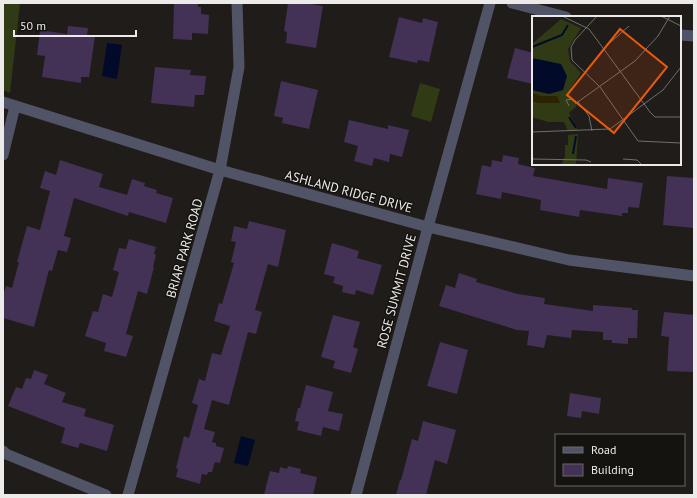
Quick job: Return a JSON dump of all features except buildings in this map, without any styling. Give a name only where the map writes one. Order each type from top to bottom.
[{"type":"street","name":"BRIAR PARK ROAD","points":[[128,495],[220,170],[239,67],[236,3]]},
{"type":"street","name":"ROSE SUMMIT DRIVE","points":[[356,495],[490,3]]},
{"type":"street","points":[[512,3],[562,16]]},
{"type":"street","points":[[681,35],[694,36]]},
{"type":"street","name":"ASHLAND RIDGE DRIVE","points":[[3,102],[220,170],[428,227],[569,260],[694,276]]},
{"type":"street","points":[[3,155],[15,106]]},
{"type":"street","points":[[3,451],[6,454],[106,495]]},
{"type":"green space","points":[[3,3],[24,3],[20,4],[10,93],[3,90]]},
{"type":"green space","points":[[420,83],[440,89],[431,122],[411,116]]},
{"type":"water","points":[[107,43],[122,45],[117,79],[102,76]]},
{"type":"water","points":[[241,436],[255,440],[248,466],[234,463]]}]
